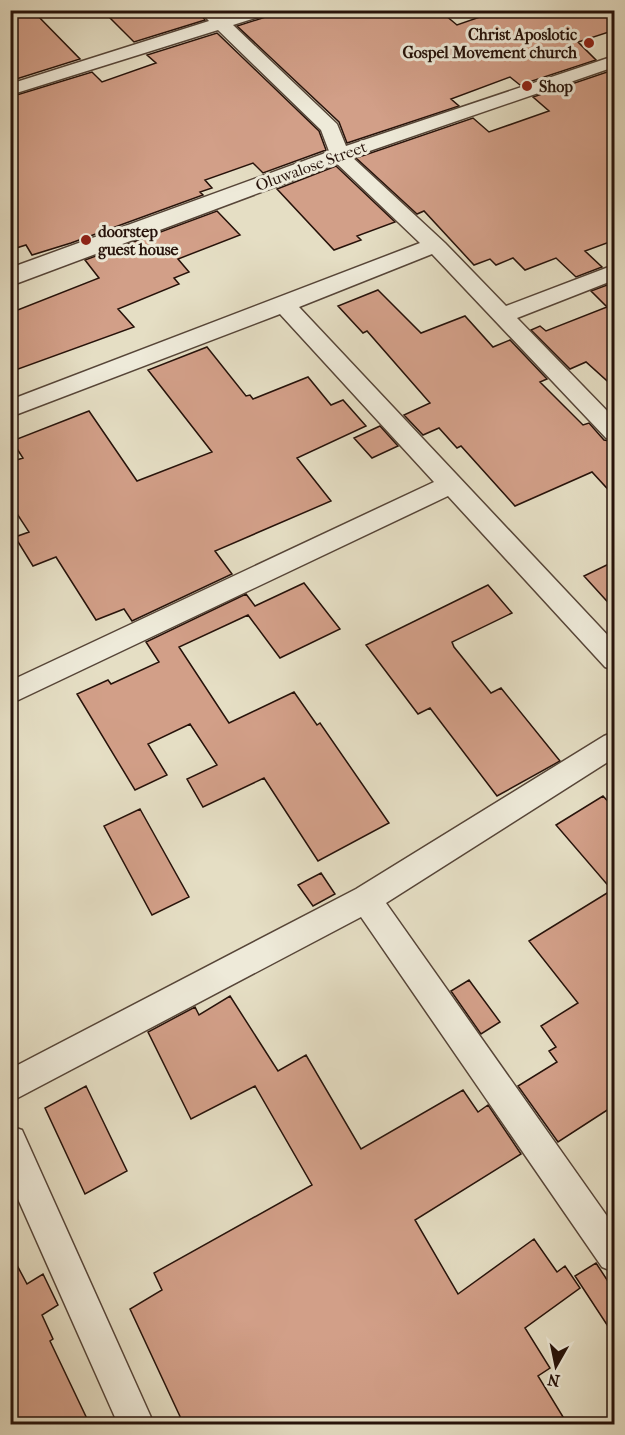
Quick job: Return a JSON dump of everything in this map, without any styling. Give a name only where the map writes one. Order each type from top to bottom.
[{"type":"street","points":[[207,10],[330,128],[339,154],[434,244],[615,432]]},
{"type":"street","points":[[10,90],[262,10]]},
{"type":"street","name":"Oluwalose Street","points":[[10,279],[339,154],[615,61]]},
{"type":"street","points":[[10,409],[284,305],[434,244]]},
{"type":"street","points":[[501,316],[615,272]]},
{"type":"street","points":[[284,305],[449,485],[615,659]]},
{"type":"street","points":[[10,693],[449,485]]},
{"type":"street","points":[[10,1086],[366,899],[615,744]]},
{"type":"street","points":[[366,899],[615,1256]]},
{"type":"street","points":[[10,1142],[136,1425]]},
{"type":"building","points":[[10,10],[32,10],[80,59],[10,81]]},
{"type":"building","points":[[102,10],[197,10],[205,20],[134,42]]},
{"type":"building","points":[[272,10],[439,10],[457,25],[500,10],[615,10],[615,30],[578,42],[596,60],[520,85],[510,77],[451,99],[459,106],[347,143],[339,122],[237,26],[269,16]]},
{"type":"building","points":[[217,33],[319,131],[326,150],[263,173],[253,163],[205,180],[212,188],[200,192],[203,195],[71,243],[32,255],[26,245],[10,250],[10,97],[92,72],[102,82],[156,63],[147,55]]},
{"type":"building","points":[[610,71],[615,74],[615,240],[585,251],[602,267],[576,277],[556,258],[525,270],[513,258],[496,265],[490,259],[474,265],[424,211],[417,214],[356,158],[473,118],[489,132],[549,111],[533,97]]},
{"type":"building","points":[[336,166],[395,222],[357,236],[361,240],[334,250],[277,189]]},
{"type":"building","points":[[217,211],[240,235],[178,259],[189,272],[174,278],[179,284],[118,309],[134,327],[10,372],[10,313],[99,278],[85,260]]},
{"type":"building","points":[[615,282],[615,388],[586,362],[570,369],[531,330],[540,326],[546,331],[607,307],[591,291]]},
{"type":"building","points":[[378,290],[421,333],[465,316],[493,347],[510,340],[547,379],[540,382],[583,425],[589,423],[604,440],[615,442],[615,497],[592,472],[515,506],[461,446],[457,448],[439,428],[423,435],[404,415],[430,403],[367,331],[363,333],[338,306]]},
{"type":"building","points":[[207,347],[246,396],[250,395],[253,399],[308,377],[331,405],[343,400],[366,426],[297,458],[331,501],[215,551],[232,574],[132,621],[124,609],[96,620],[56,557],[33,566],[15,537],[29,532],[10,503],[10,462],[23,458],[12,441],[89,411],[137,481],[212,452],[148,370]]},
{"type":"building","points":[[380,426],[398,446],[372,458],[354,438]]},
{"type":"building","points":[[615,561],[615,610],[584,576]]},
{"type":"building","points":[[304,583],[340,629],[280,658],[248,615],[179,647],[229,723],[294,692],[317,725],[320,723],[389,823],[318,861],[264,778],[203,807],[187,779],[217,765],[190,724],[148,744],[167,775],[135,790],[77,694],[108,680],[111,684],[159,662],[146,642],[246,594],[255,606]]},
{"type":"building","points":[[488,585],[512,613],[452,642],[454,647],[491,693],[501,688],[560,761],[497,796],[430,708],[418,714],[366,645]]},
{"type":"building","points":[[603,796],[615,809],[615,1105],[558,1142],[518,1086],[557,1062],[549,1051],[556,1047],[541,1026],[578,1003],[529,941],[612,890],[556,825]]},
{"type":"building","points":[[140,809],[189,897],[152,915],[104,826]]},
{"type":"building","points":[[321,873],[335,894],[313,906],[298,885]]},
{"type":"building","points":[[469,980],[500,1022],[481,1034],[451,991]]},
{"type":"building","points":[[230,996],[278,1071],[306,1055],[361,1149],[463,1090],[478,1112],[488,1105],[521,1154],[415,1220],[458,1294],[534,1239],[557,1272],[565,1266],[580,1288],[525,1328],[550,1368],[538,1376],[568,1425],[184,1425],[130,1309],[162,1290],[154,1273],[312,1185],[255,1086],[191,1119],[148,1032],[195,1007],[199,1015]]},
{"type":"building","points":[[86,1086],[127,1171],[85,1194],[45,1108]]},
{"type":"building","points":[[10,1252],[27,1284],[43,1274],[58,1305],[42,1315],[53,1339],[50,1341],[90,1425],[10,1425]]},
{"type":"building","points":[[596,1263],[615,1292],[615,1337],[575,1276]]},
{"type":"place","name":"Christ Aposlotic Gospel Movement church","points":[[589,43]]},
{"type":"place","name":"Shop","points":[[527,86]]},
{"type":"place","name":"doorstep guest house","points":[[86,240]]}]
